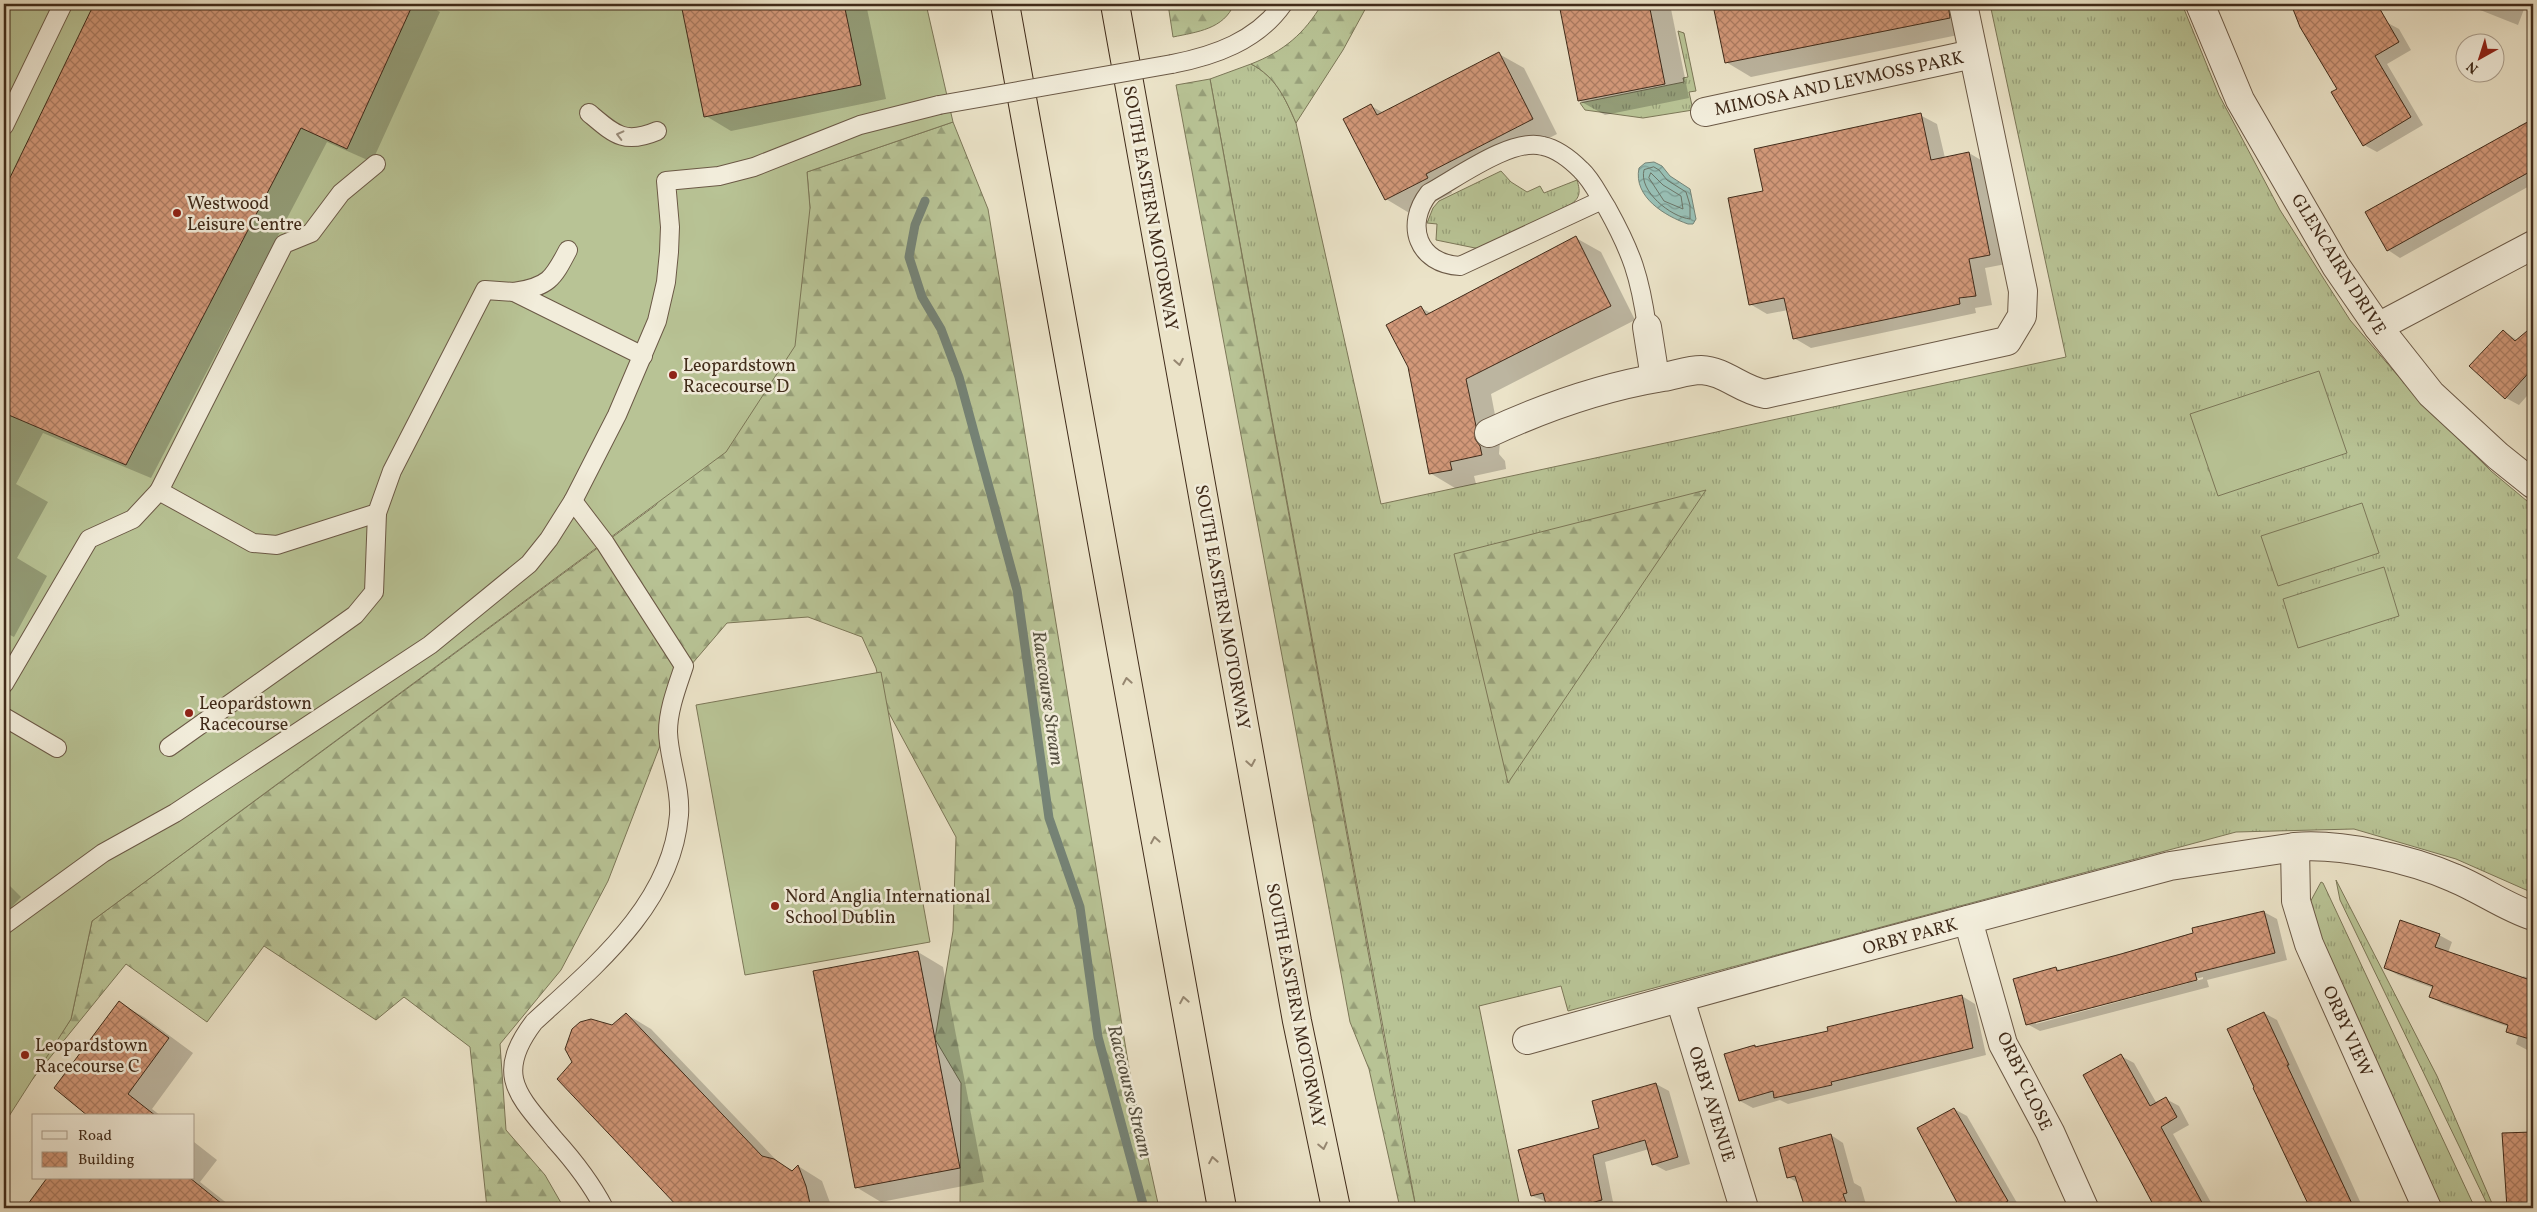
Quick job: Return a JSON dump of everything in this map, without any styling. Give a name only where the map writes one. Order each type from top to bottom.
[{"type":"highway","points":[[1005,4],[1222,1208]]},
{"type":"highway","name":"SOUTH EASTERN MOTORWAY","points":[[1115,4],[1296,1021],[1336,1208]]},
{"type":"street","name":"MIMOSA AND LEVMOSS PARK","points":[[1489,433],[1556,404],[1655,378],[1700,370],[1717,373],[1750,391],[1765,394],[2008,341],[2022,316],[2023,292],[1963,4]]},
{"type":"street","name":"GLENCAIRN DRIVE","points":[[2200,4],[2240,100],[2336,266],[2378,327],[2431,394],[2498,456],[2533,484]]},
{"type":"street","name":"MIMOSA AND LEVMOSS PARK","points":[[1704,112],[1973,54]]},
{"type":"street","points":[[2378,327],[2533,245]]},
{"type":"street","points":[[1647,327],[1655,378]]},
{"type":"street","name":"ORBY PARK","points":[[1527,1040],[2170,866],[2295,847],[2311,846],[2390,856],[2453,877],[2533,916]]},
{"type":"street","name":"ORBY VIEW","points":[[2295,847],[2296,901],[2309,944],[2426,1208]]},
{"type":"street","name":"ORBY CLOSE","points":[[1968,920],[2004,1044],[2050,1132],[2084,1208]]},
{"type":"street","name":"ORBY AVENUE","points":[[1680,999],[1744,1208]]},
{"type":"lane","points":[[4,126],[63,4]]},
{"type":"lane","points":[[4,925],[103,853],[175,812],[430,645],[529,564],[549,539],[573,501],[617,415],[656,321],[666,275],[670,227],[666,181],[720,176],[754,167],[860,125],[940,105],[1206,57],[1239,42],[1260,28],[1283,4]]},
{"type":"lane","points":[[589,113],[613,133],[639,139],[657,131]]},
{"type":"lane","points":[[1602,200],[1460,266],[1446,266],[1434,260],[1422,246],[1416,234],[1416,217],[1429,193],[1498,154],[1524,144],[1543,145],[1563,155],[1583,171],[1602,200],[1623,237],[1634,262],[1640,279],[1647,327]]},
{"type":"lane","points":[[4,684],[89,539],[133,518],[159,491],[284,244],[311,233],[341,193],[376,164]]},
{"type":"lane","points":[[169,747],[355,615],[374,592],[377,513],[392,471],[485,290],[514,292],[535,289],[555,275],[568,250]]},
{"type":"lane","points":[[514,292],[643,356]]},
{"type":"lane","points":[[159,491],[253,543],[277,545],[377,513]]},
{"type":"lane","points":[[573,501],[605,543],[684,666],[669,713],[668,733],[679,814],[675,846],[663,874],[648,902],[611,951],[534,1022],[526,1033],[513,1060],[513,1079],[520,1097],[583,1174],[604,1208]]},
{"type":"lane","points":[[4,717],[57,748]]},
{"type":"green space","name":"Leopardstown Racecourse","points":[[4,4],[926,4],[953,122],[807,172],[810,208],[795,346],[726,452],[92,921],[71,1019],[4,1124]]},
{"type":"green space","points":[[1168,4],[1234,4],[1224,19],[1217,24],[1200,31],[1173,37]]},
{"type":"green space","points":[[1322,4],[1368,4],[1343,50],[1296,123],[1279,89],[1267,75],[1251,64],[1263,59],[1292,40],[1308,24]]},
{"type":"green space","points":[[1990,4],[2182,4],[2219,95],[2280,210],[2350,320],[2417,398],[2491,471],[2533,506],[2533,893],[2456,859],[2354,829],[2236,832],[1568,1011],[1561,986],[1479,1006],[1520,1208],[1416,1208],[1210,79],[1251,64],[1267,75],[1279,89],[1296,123],[1381,504],[2066,357]]},
{"type":"green space","points":[[1678,31],[1684,33],[1696,91],[1689,92],[1693,110],[1643,118],[1585,110],[1580,103],[1684,82],[1683,78],[1688,77]]},
{"type":"green space","points":[[1210,79],[1416,1208],[1400,1208],[1369,1069],[1350,1022],[1176,85]]},
{"type":"green space","points":[[953,122],[988,209],[1131,1080],[1159,1208],[960,1208],[961,1083],[935,1039],[953,931],[956,837],[883,702],[876,668],[862,637],[808,617],[727,623],[691,665],[608,881],[561,970],[500,1044],[506,1130],[545,1175],[564,1208],[487,1208],[470,1047],[404,997],[376,1020],[264,946],[207,1022],[126,964],[22,1092],[71,1019],[92,921],[656,505],[810,208],[807,172]]},
{"type":"green space","points":[[1501,171],[1511,182],[1527,192],[1540,186],[1544,193],[1577,180],[1579,189],[1577,198],[1568,206],[1480,249],[1436,240],[1437,224],[1427,223],[1433,208],[1439,201]]},
{"type":"green space","points":[[2319,371],[2347,453],[2218,496],[2190,414]]},
{"type":"green space","points":[[1706,490],[1508,783],[1454,554]]},
{"type":"green space","points":[[2362,503],[2379,553],[2278,586],[2261,536]]},
{"type":"green space","points":[[2384,567],[2399,616],[2298,648],[2283,599]]},
{"type":"green space","points":[[881,672],[930,942],[745,975],[696,705]]},
{"type":"green space","points":[[2336,880],[2437,1076],[2494,1208],[2489,1208],[2340,900]]},
{"type":"green space","points":[[2321,882],[2475,1208],[2438,1208],[2325,964],[2308,906]]},
{"type":"water","points":[[1654,162],[1662,166],[1670,176],[1690,189],[1696,219],[1693,224],[1688,224],[1670,216],[1653,204],[1646,196],[1638,178],[1639,168],[1645,163]]},
{"type":"building","name":"Westwood Leisure Centre","points":[[94,4],[413,4],[347,149],[301,128],[126,465],[4,413],[4,190]]},
{"type":"building","points":[[681,4],[844,4],[861,85],[704,117]]},
{"type":"building","points":[[1559,4],[1649,4],[1665,84],[1578,101]]},
{"type":"building","points":[[1724,4],[1948,4],[1950,18],[1725,63],[1714,10],[1725,8]]},
{"type":"building","points":[[2291,4],[2377,4],[2399,42],[2375,56],[2411,117],[2363,146],[2331,92],[2337,89],[2300,27]]},
{"type":"building","points":[[1499,52],[1533,119],[1426,174],[1428,178],[1385,200],[1343,119],[1371,104],[1377,115]]},
{"type":"building","points":[[1921,113],[1931,160],[1969,152],[1990,255],[1969,259],[1976,296],[1959,298],[1960,304],[1793,339],[1784,298],[1749,305],[1728,198],[1763,191],[1754,149]]},
{"type":"building","points":[[2533,119],[2533,170],[2387,251],[2365,212]]},
{"type":"building","points":[[1576,236],[1611,306],[1466,379],[1476,426],[1475,439],[1480,446],[1482,455],[1450,462],[1452,470],[1429,474],[1408,367],[1386,325],[1421,306],[1426,315]]},
{"type":"building","points":[[2533,326],[2533,368],[2505,399],[2469,366],[2503,330],[2515,341]]},
{"type":"building","points":[[2264,911],[2275,953],[2195,973],[2197,980],[2026,1025],[2013,979],[2056,967],[2057,971],[2121,954],[2193,933],[2192,928]]},
{"type":"building","points":[[2400,920],[2440,934],[2435,947],[2533,981],[2533,1040],[2506,1032],[2508,1025],[2429,997],[2433,986],[2384,968]]},
{"type":"building","points":[[918,951],[960,1168],[855,1188],[813,971]]},
{"type":"building","points":[[1962,995],[1973,1048],[1831,1082],[1832,1085],[1774,1098],[1773,1091],[1739,1101],[1724,1054],[1755,1045],[1755,1047],[1828,1031],[1827,1027]]},
{"type":"building","points":[[119,1001],[169,1038],[128,1094],[153,1114],[86,1114],[54,1088]]},
{"type":"building","points":[[2264,1012],[2354,1208],[2310,1208],[2253,1088],[2227,1029]]},
{"type":"building","points":[[626,1013],[762,1156],[774,1159],[792,1171],[798,1165],[806,1186],[811,1208],[679,1208],[557,1079],[572,1062],[565,1049],[572,1029],[580,1022],[591,1019],[612,1025]]},
{"type":"building","points":[[2121,1054],[2150,1106],[2166,1097],[2177,1117],[2161,1127],[2205,1208],[2155,1208],[2083,1075]]},
{"type":"building","points":[[1656,1083],[1678,1157],[1652,1165],[1645,1140],[1593,1155],[1602,1200],[1572,1208],[1547,1208],[1543,1193],[1531,1196],[1518,1150],[1599,1128],[1592,1101]]},
{"type":"building","points":[[1954,1108],[2008,1201],[1995,1208],[1960,1208],[1917,1128]]},
{"type":"building","points":[[2533,1132],[2533,1208],[2507,1208],[2502,1133]]},
{"type":"building","points":[[1831,1134],[1847,1193],[1843,1194],[1848,1208],[1805,1208],[1795,1176],[1787,1178],[1779,1148]]},
{"type":"building","points":[[46,1180],[192,1180],[227,1208],[25,1208]]},
{"type":"waterway","name":"Racecourse Stream","points":[[925,201],[915,225],[909,257],[922,297],[941,329],[959,377],[1017,590],[1049,818],[1080,907],[1098,1037],[1144,1208]]},
{"type":"place","name":"Westwood Leisure Centre","points":[[177,213]]},
{"type":"place","name":"Leopardstown Racecourse D","points":[[673,375]]},
{"type":"place","name":"Leopardstown Racecourse","points":[[189,713]]},
{"type":"place","name":"Nord Anglia International School Dublin","points":[[775,906]]},
{"type":"place","name":"Leopardstown Racecourse C","points":[[25,1055]]}]
